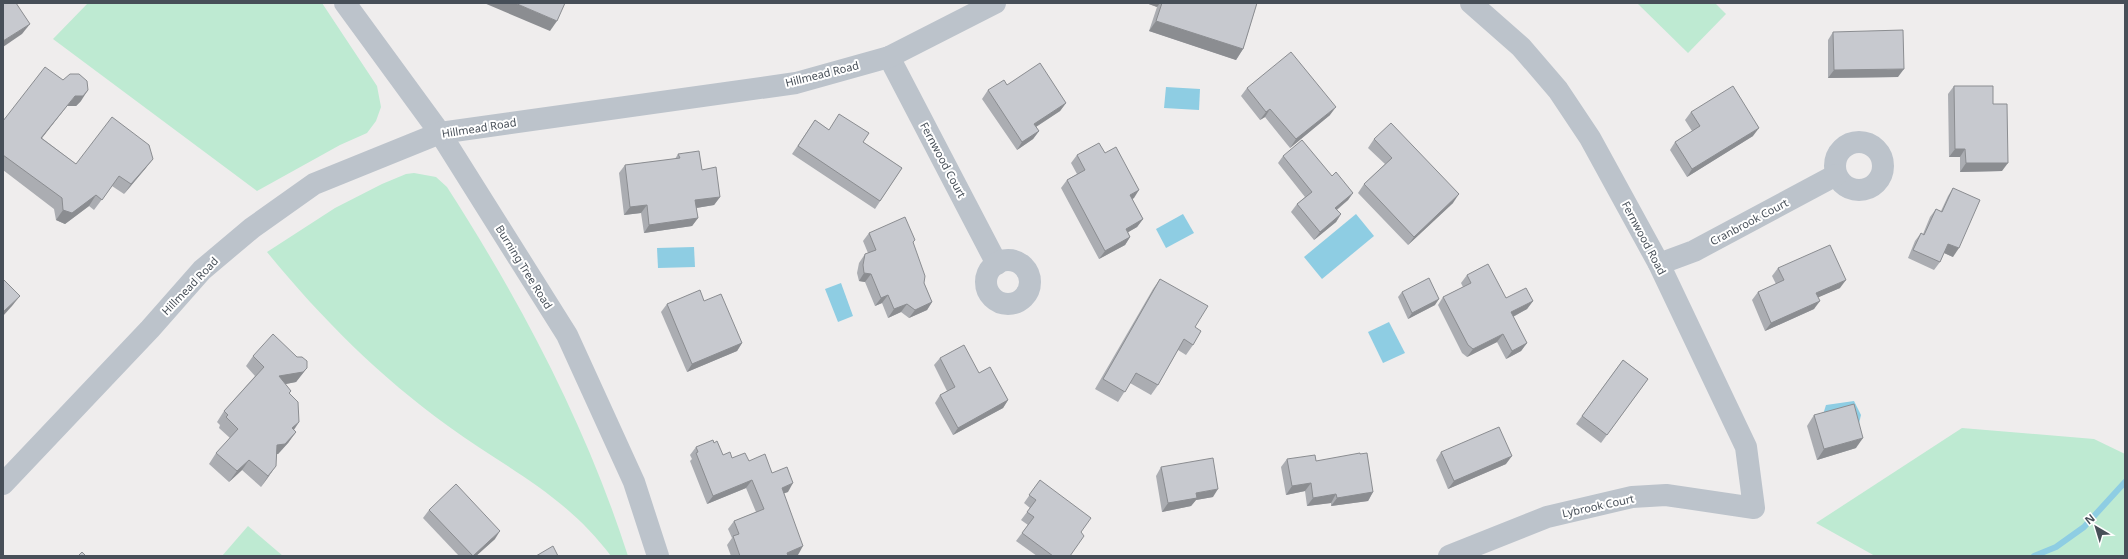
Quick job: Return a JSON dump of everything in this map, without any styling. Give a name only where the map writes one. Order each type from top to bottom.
[{"type":"street","name":"Burning Tree Road","points":[[345,3],[440,133],[567,335],[634,482],[658,556]]},
{"type":"street","name":"Hillmead Road","points":[[3,484],[150,329],[202,270],[252,228],[314,184],[440,133],[796,83],[889,57],[995,3]]},
{"type":"street","name":"Fernwood Road","points":[[1471,3],[1521,47],[1558,90],[1590,138],[1659,264],[1746,447],[1754,508]]},
{"type":"street","name":"Fernwood Court","points":[[889,57],[998,264]]},
{"type":"street","name":"Cranbrook Court","points":[[1659,264],[1694,251],[1836,175]]},
{"type":"street","name":"Lybrook Court","points":[[1449,556],[1547,517],[1632,497],[1666,495],[1754,508]]},
{"type":"green space","points":[[88,3],[322,3],[377,86],[381,107],[376,121],[367,133],[340,145],[257,191],[53,39]]},
{"type":"green space","points":[[1637,3],[1715,3],[1726,14],[1688,53]]},
{"type":"green space","points":[[414,173],[436,177],[447,187],[501,275],[550,366],[572,412],[611,507],[628,556],[611,556],[593,534],[555,499],[448,426],[398,387],[330,323],[267,252],[335,208],[382,184],[406,174]]},
{"type":"green space","points":[[1962,428],[2094,439],[2125,454],[2125,556],[1875,556],[1816,523]]},
{"type":"green space","points":[[248,526],[283,556],[222,556]]},
{"type":"water","points":[[1166,87],[1200,89],[1199,110],[1164,108]]},
{"type":"water","points":[[1183,214],[1194,233],[1166,248],[1156,229]]},
{"type":"water","points":[[1356,214],[1374,236],[1322,279],[1304,257]]},
{"type":"water","points":[[694,247],[695,267],[658,268],[657,248]]},
{"type":"water","points":[[841,283],[853,316],[838,322],[825,289]]},
{"type":"water","points":[[1389,322],[1405,353],[1383,363],[1368,332]]},
{"type":"water","points":[[1854,401],[1861,415],[1855,440],[1821,421],[1826,405]]},
{"type":"building","points":[[3,3],[16,3],[30,24],[3,41]]},
{"type":"building","points":[[515,3],[565,3],[557,21]]},
{"type":"building","points":[[1162,3],[1257,3],[1243,49],[1156,21]]},
{"type":"building","points":[[1903,30],[1904,69],[1834,70],[1833,32]]},
{"type":"building","points":[[1291,52],[1336,107],[1296,139],[1270,109],[1266,112],[1247,88]]},
{"type":"building","points":[[1040,63],[1066,103],[1034,124],[1039,131],[1022,142],[988,90],[1004,80],[1007,85]]},
{"type":"building","points":[[45,67],[63,80],[70,74],[79,74],[87,81],[88,90],[83,96],[75,96],[41,138],[76,164],[112,117],[149,145],[153,159],[131,184],[119,176],[102,200],[96,195],[72,213],[63,210],[62,198],[3,155],[3,121]]},
{"type":"building","points":[[1733,86],[1759,128],[1692,169],[1675,142],[1700,126],[1691,112]]},
{"type":"building","points":[[1954,86],[1993,86],[1993,104],[2007,104],[2008,163],[1966,163],[1965,149],[1955,149]]},
{"type":"building","points":[[839,114],[869,133],[863,142],[902,168],[880,201],[798,146],[815,120],[829,130]]},
{"type":"building","points":[[1391,123],[1459,194],[1414,237],[1364,184],[1392,158],[1374,139]]},
{"type":"building","points":[[1302,140],[1332,176],[1336,172],[1353,193],[1335,208],[1341,214],[1320,232],[1297,204],[1312,192],[1283,156]]},
{"type":"building","points":[[1099,143],[1105,153],[1116,147],[1139,190],[1130,195],[1143,219],[1126,229],[1130,237],[1105,251],[1067,180],[1085,170],[1077,155]]},
{"type":"building","points":[[699,151],[702,170],[716,167],[720,197],[695,200],[698,218],[649,225],[647,205],[630,207],[625,165],[680,158],[678,154]]},
{"type":"building","points":[[1953,188],[1980,200],[1959,248],[1948,244],[1940,262],[1913,250],[1921,233],[1924,235],[1936,209],[1942,212]]},
{"type":"building","points":[[905,217],[915,240],[913,242],[925,276],[924,283],[932,302],[915,310],[907,304],[894,309],[888,295],[881,298],[871,274],[864,273],[863,265],[865,254],[876,250],[869,233]]},
{"type":"building","points":[[1830,245],[1846,280],[1816,293],[1820,301],[1771,323],[1758,292],[1784,280],[1778,268]]},
{"type":"building","points":[[1488,264],[1506,298],[1526,288],[1533,301],[1511,312],[1527,343],[1512,351],[1503,334],[1473,349],[1468,345],[1443,297],[1471,283],[1467,275]]},
{"type":"building","points":[[1429,278],[1439,299],[1412,313],[1402,292]]},
{"type":"building","points":[[3,279],[20,296],[3,312]]},
{"type":"building","points":[[1160,279],[1208,306],[1195,327],[1201,331],[1193,345],[1184,339],[1158,385],[1136,373],[1125,392],[1103,379]]},
{"type":"building","points":[[700,290],[704,301],[721,294],[742,343],[692,364],[667,304]]},
{"type":"building","points":[[273,334],[297,357],[302,357],[307,361],[307,368],[303,372],[279,376],[291,391],[289,393],[298,402],[299,422],[292,428],[296,432],[285,444],[277,445],[276,466],[268,476],[249,460],[237,471],[216,453],[238,429],[226,417],[228,415],[224,411],[264,367],[253,356]]},
{"type":"building","points":[[964,345],[979,373],[990,367],[1008,400],[958,428],[940,395],[955,387],[940,358]]},
{"type":"building","points":[[1623,360],[1648,379],[1607,435],[1582,416]]},
{"type":"building","points":[[1854,404],[1863,438],[1824,449],[1814,415]]},
{"type":"building","points":[[1499,427],[1512,456],[1454,481],[1441,452]]},
{"type":"building","points":[[713,440],[714,443],[717,441],[723,455],[730,452],[732,458],[745,453],[749,461],[765,454],[772,473],[787,467],[793,483],[782,488],[803,546],[787,553],[788,556],[740,556],[733,536],[739,534],[734,521],[764,509],[752,480],[713,496],[696,453],[698,452],[696,447]]},
{"type":"building","points":[[1367,453],[1373,492],[1337,498],[1336,494],[1313,498],[1311,483],[1292,486],[1287,459],[1315,455],[1316,461]]},
{"type":"building","points":[[1213,458],[1218,489],[1196,493],[1197,498],[1168,503],[1161,467]]},
{"type":"building","points":[[1040,480],[1091,518],[1081,532],[1084,536],[1070,556],[1053,556],[1022,533],[1034,517],[1027,512],[1036,500],[1029,495]]},
{"type":"building","points":[[456,484],[500,531],[473,556],[429,510]]},
{"type":"building","points":[[553,546],[558,556],[536,556]]},
{"type":"building","points":[[82,552],[86,556],[78,556]]},
{"type":"waterway","points":[[2034,556],[2056,547],[2084,527],[2125,482]]}]
